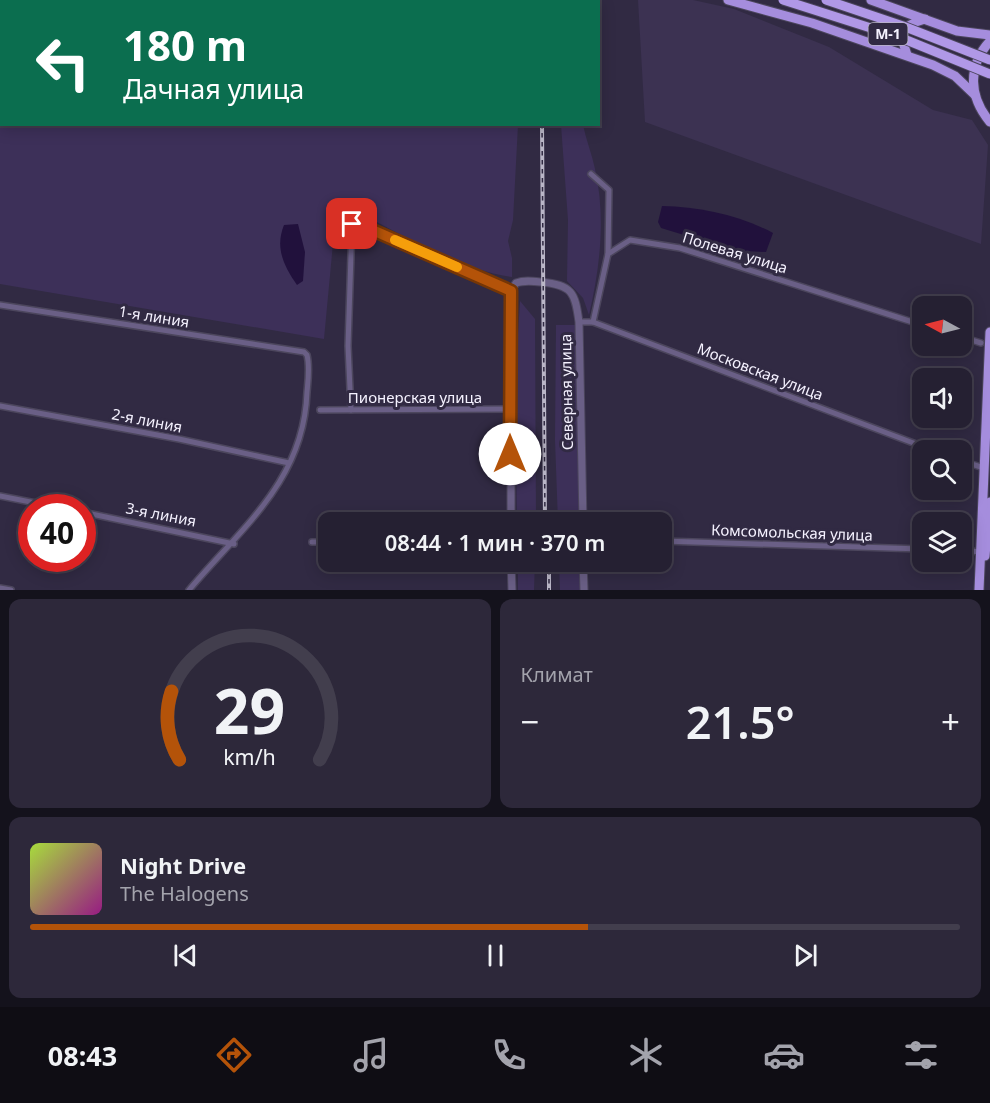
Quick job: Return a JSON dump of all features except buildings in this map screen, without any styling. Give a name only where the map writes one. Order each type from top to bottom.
[{"type":"highway","name":"М-1","points":[[783,0],[899,38],[990,74]]},
{"type":"highway","name":"М-1","points":[[826,0],[903,26],[990,60]]},
{"type":"main road","points":[[812,23],[824,17],[830,0]]},
{"type":"main road","points":[[871,0],[968,34],[990,35]]},
{"type":"main road","points":[[730,1],[812,23],[907,55],[945,70],[975,95]]},
{"type":"main road","points":[[907,55],[902,44],[902,34],[909,25],[925,19]]},
{"type":"main road","points":[[990,41],[976,62],[975,95],[978,105],[990,122]]},
{"type":"main road","points":[[980,590],[990,332]]},
{"type":"main road","points":[[980,590],[990,502]]},
{"type":"street","points":[[591,174],[609,190],[608,254],[592,322]]},
{"type":"street","points":[[351,410],[348,346],[352,224],[361,225],[511,291],[511,512]]},
{"type":"street","name":"Полевая улица","points":[[608,254],[630,240],[680,248],[912,322]]},
{"type":"street","name":"Северная улица","points":[[511,291],[519,281],[544,282],[558,284],[571,292],[576,300],[579,322],[583,512]]},
{"type":"street","name":"1-я линия","points":[[0,306],[304,352],[309,360],[307,409],[289,463]]},
{"type":"street","name":"Московская улица","points":[[579,322],[592,322],[912,442]]},
{"type":"street","points":[[972,341],[981,344]]},
{"type":"street","name":"2-я линия","points":[[0,406],[178,439],[289,463]]},
{"type":"street","name":"Пионерская улица","points":[[320,410],[510,409]]},
{"type":"street","points":[[189,590],[234,544],[272,496],[289,463]]},
{"type":"street","points":[[972,464],[984,468]]},
{"type":"street","points":[[0,496],[18,500]]},
{"type":"street","name":"3-я линия","points":[[96,515],[234,544]]},
{"type":"street","name":"Комсомольская улица","points":[[672,541],[912,549]]},
{"type":"street","points":[[312,542],[318,542]]},
{"type":"street","points":[[972,551],[980,552]]},
{"type":"street","points":[[511,572],[512,590]]},
{"type":"street","points":[[584,572],[584,590]]},
{"type":"street","points":[[0,588],[11,590]]},
{"type":"shaded area","points":[[638,0],[693,0],[734,9],[829,47],[933,110],[972,120],[988,145],[981,244],[645,122]]},
{"type":"shaded area","points":[[0,126],[518,126],[513,220],[508,241],[512,258],[512,277],[468,266],[337,201],[324,339],[0,284]]},
{"type":"shaded area","points":[[561,126],[583,126],[594,163],[601,224],[596,279],[589,315],[583,298],[567,281],[568,220]]},
{"type":"shaded area","points":[[662,206],[719,213],[747,221],[773,233],[766,252],[745,251],[707,242],[661,228],[658,222]]},
{"type":"shaded area","points":[[298,224],[305,252],[303,281],[297,285],[284,263],[280,241],[284,225]]},
{"type":"shaded area","points":[[520,301],[535,319],[536,512],[517,512],[515,381]]},
{"type":"shaded area","points":[[556,325],[576,325],[581,512],[558,512],[555,440]]},
{"type":"shaded area","points":[[518,572],[535,572],[534,590],[518,590]]},
{"type":"shaded area","points":[[559,572],[581,572],[582,590],[560,590]]},
{"type":"railway","points":[[542,126],[545,512]]},
{"type":"railway","points":[[549,572],[549,590]]},
{"type":"slow traffic","points":[[395,240],[457,267]]},
{"type":"route","points":[[352,224],[361,225],[511,291],[510,454]]}]
